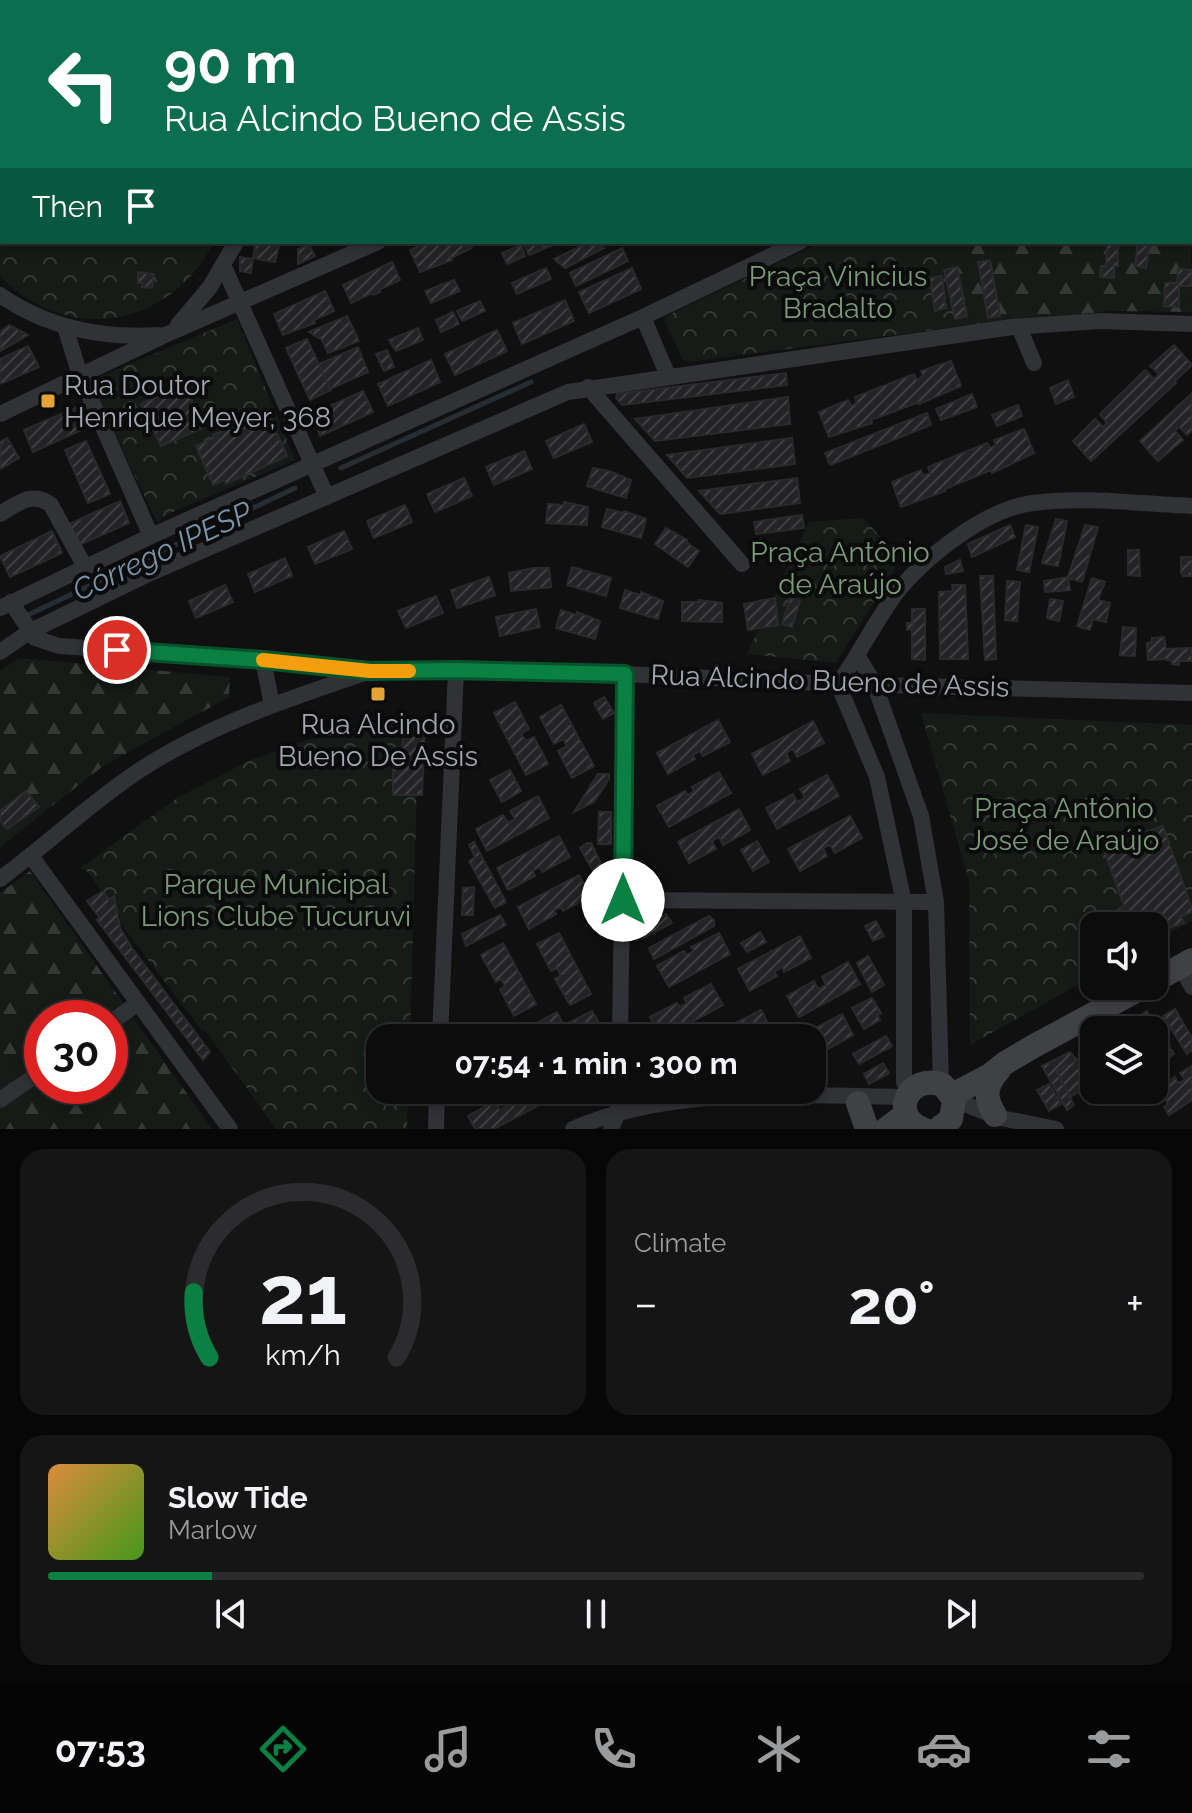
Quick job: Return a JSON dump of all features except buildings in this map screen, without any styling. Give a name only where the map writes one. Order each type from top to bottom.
[{"type":"street","points":[[0,295],[65,327],[121,335],[165,335],[183,320],[224,267],[235,244]]},
{"type":"street","points":[[0,414],[165,335],[373,244]]},
{"type":"street","points":[[27,629],[9,606],[85,567],[643,317],[796,244]]},
{"type":"street","points":[[224,267],[326,494]]},
{"type":"street","points":[[643,317],[668,376]]},
{"type":"street","points":[[0,652],[27,629],[326,494],[568,392],[1019,327],[1100,321],[1192,324]]},
{"type":"street","points":[[65,327],[80,375],[151,536]]},
{"type":"street","points":[[1019,327],[1034,363]]},
{"type":"street","points":[[588,387],[742,564]]},
{"type":"street","points":[[0,514],[26,499],[44,499],[51,505],[85,567]]},
{"type":"street","points":[[928,1108],[904,1082],[904,903],[877,777],[838,684],[858,657],[893,597],[916,571],[958,536],[995,516],[1030,503],[1072,500],[1192,506]]},
{"type":"street","name":"Rua Alcindo Bueno de Assis","points":[[27,629],[35,638],[59,646],[370,671],[625,674],[838,684],[1192,693]]},
{"type":"street","points":[[858,657],[874,683],[921,816],[936,902],[928,1108]]},
{"type":"street","points":[[263,660],[272,705]]},
{"type":"street","points":[[441,1024],[456,670]]},
{"type":"street","points":[[0,879],[140,770],[181,746],[272,705],[370,671]]},
{"type":"street","points":[[620,1024],[625,674]]},
{"type":"street","points":[[31,856],[230,1129]]},
{"type":"street","points":[[623,900],[936,902]]},
{"type":"street","points":[[1168,977],[1188,971]]},
{"type":"street","points":[[886,1129],[1120,1000]]},
{"type":"street","points":[[128,1010],[138,1003]]},
{"type":"street","points":[[998,1117],[987,1094],[991,1079],[1002,1066]]},
{"type":"street","points":[[0,1100],[24,1083]]},
{"type":"street","points":[[573,1129],[618,1112],[713,1099],[848,1100],[998,1117],[1056,1129]]},
{"type":"street","points":[[848,1100],[867,1129]]},
{"type":"street","points":[[436,1129],[437,1104]]},
{"type":"street","points":[[611,1129],[618,1104]]},
{"type":"green space","points":[[0,244],[213,244],[195,271],[172,293],[145,309],[116,318],[86,319],[56,312],[27,298],[0,276]]},
{"type":"green space","name":"Praça Vinicius Bradalto","points":[[818,244],[952,244],[971,325],[688,362],[683,360],[664,320],[668,315]]},
{"type":"green space","points":[[952,244],[1191,244],[1192,312],[1111,311],[971,325]]},
{"type":"green space","points":[[237,319],[295,460],[168,514],[157,522],[89,381]]},
{"type":"green space","name":"Praça Antônio de Araújo","points":[[863,518],[901,559],[836,663],[747,654],[809,522]]},
{"type":"green space","points":[[19,658],[230,677],[229,697],[103,766],[0,847],[0,671]]},
{"type":"green space","name":"Praça Antônio José de Araújo","points":[[921,713],[1192,725],[1192,921],[1168,934],[1168,912],[1080,912],[1080,984],[970,1045],[969,881]]},
{"type":"green space","name":"Parque Municipal Lions Clube Tucuruvi","points":[[419,715],[410,1024],[366,1024],[366,1104],[408,1104],[407,1129],[276,1129],[205,1030],[203,1032],[118,920],[121,917],[86,870],[80,868],[177,798],[251,760],[312,738]]},
{"type":"green space","points":[[30,871],[121,1000],[24,1000],[24,1104],[128,1104],[128,1010],[212,1129],[0,1129],[0,893]]},
{"type":"waterway","name":"Córrego IPESP","points":[[341,468],[531,382]]},
{"type":"waterway","name":"Córrego IPESP","points":[[30,614],[295,488]]},
{"type":"slow traffic","points":[[263,660],[370,671],[409,671]]},
{"type":"place","name":"Rua Doutor Henrique Meyer, 368","points":[[48,401]]},
{"type":"place","name":"Rua Alcindo Bueno De Assis","points":[[378,694]]},
{"type":"route","points":[[117,650],[370,671],[625,674],[623,900]]}]
